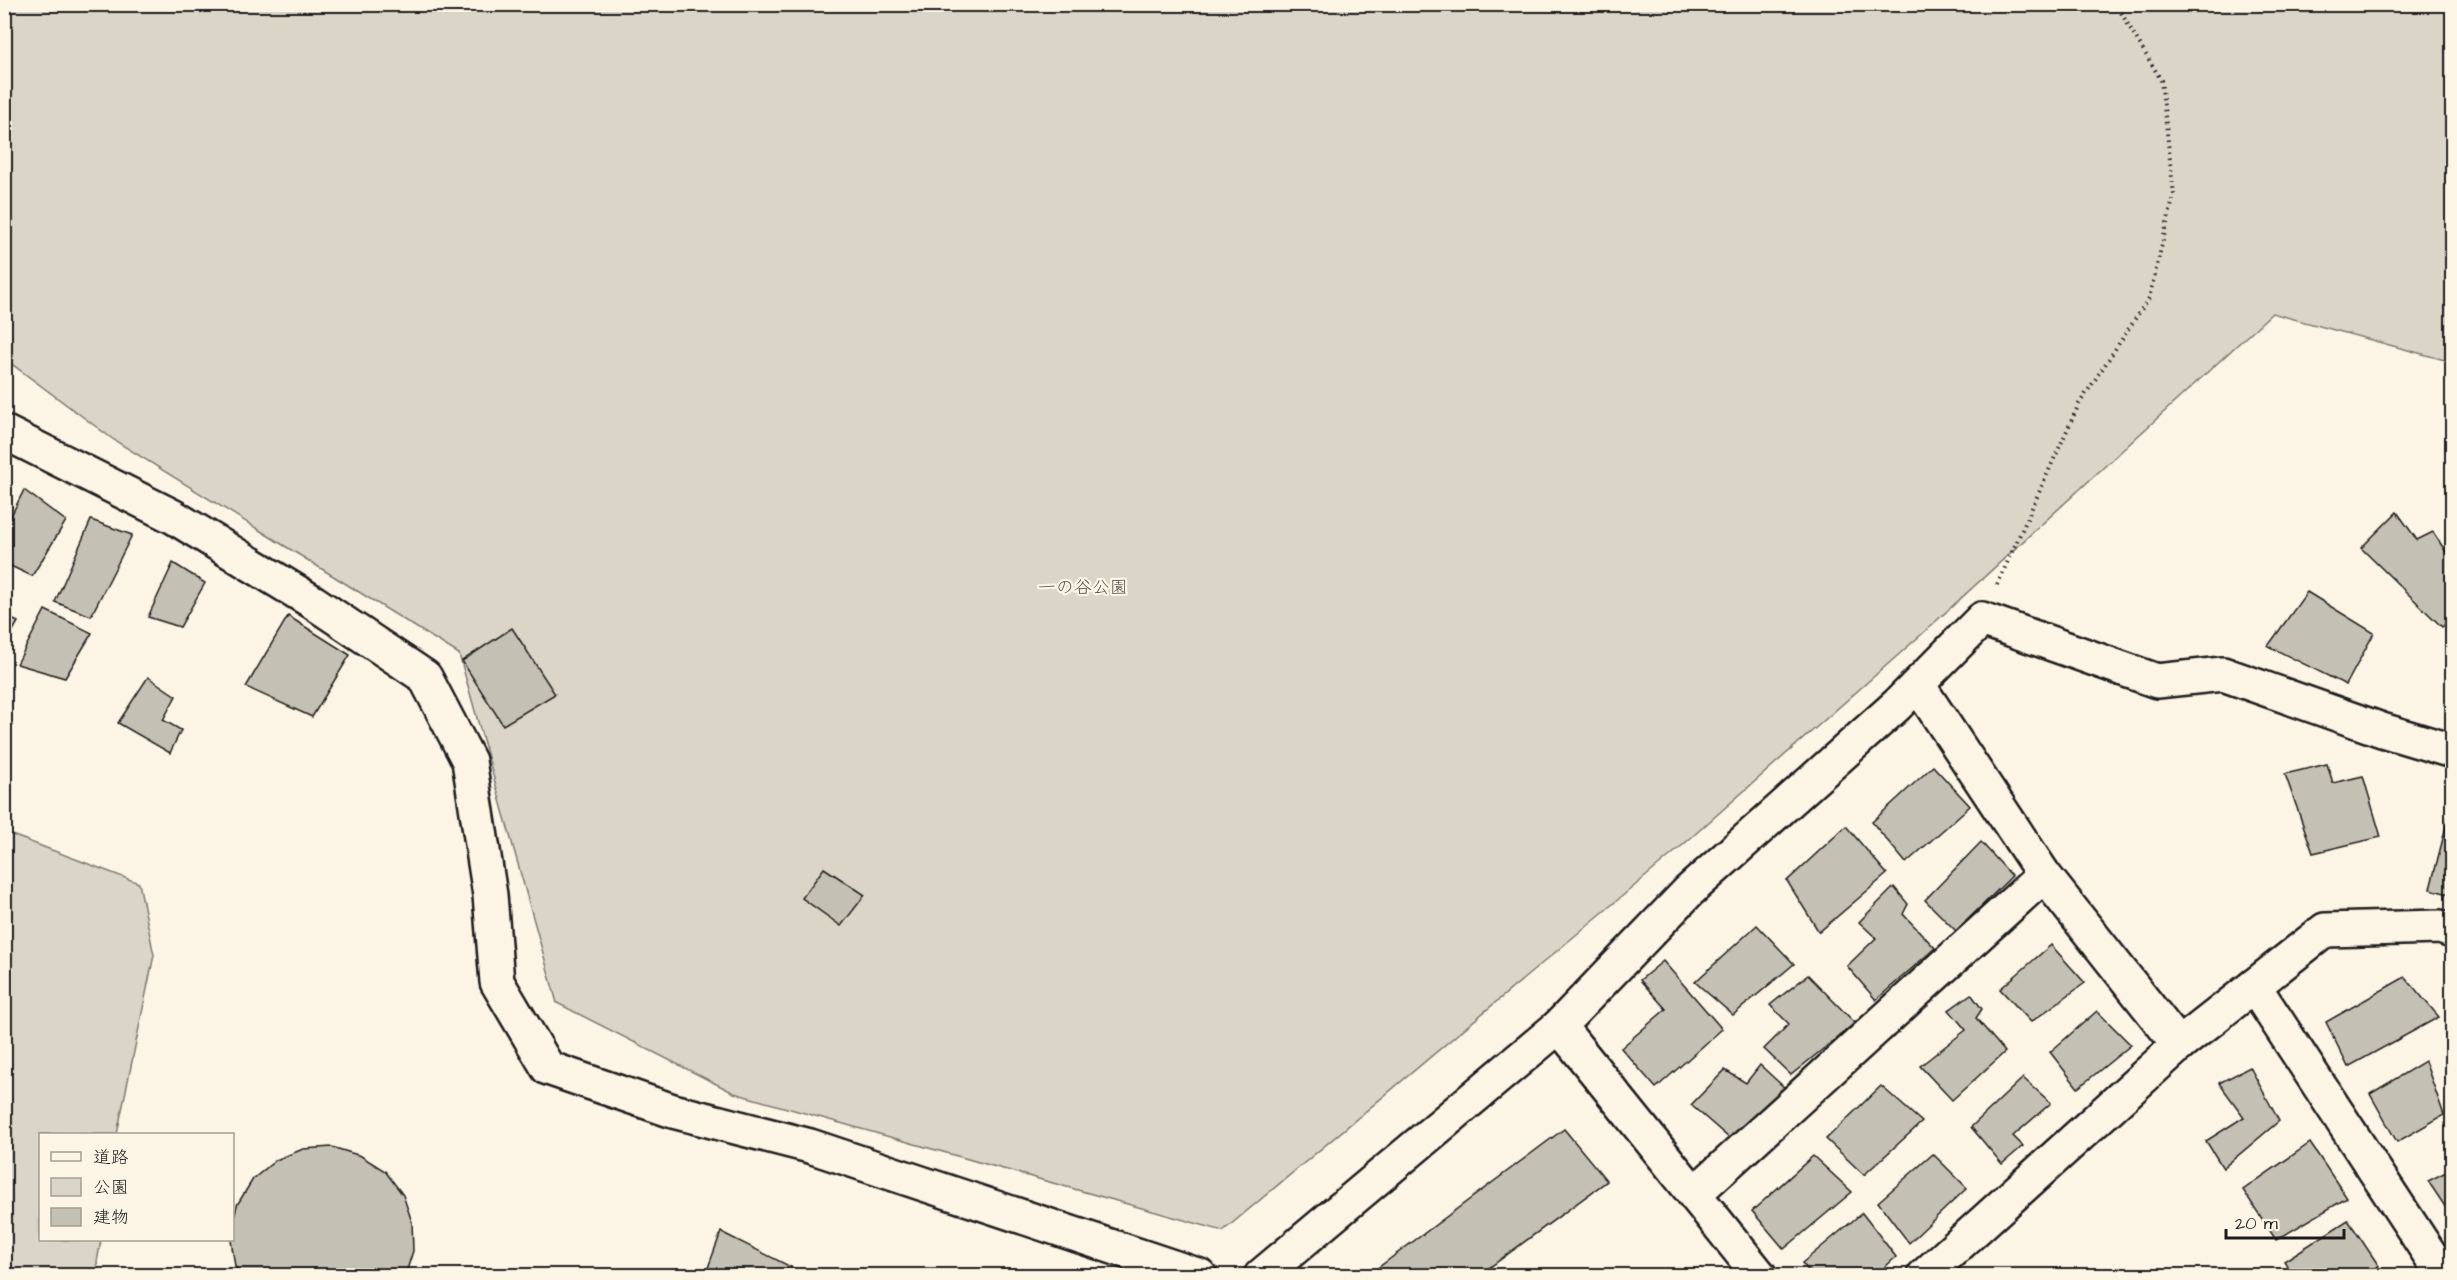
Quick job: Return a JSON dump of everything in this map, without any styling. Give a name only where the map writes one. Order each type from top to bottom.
[{"type":"street","points":[[4,432],[174,517],[313,602],[425,677],[469,761],[490,895],[497,982],[548,1068],[673,1111],[810,1146],[1200,1275]]},
{"type":"street","points":[[1261,1275],[1559,1026],[1689,891],[1918,684],[1982,619],[2157,681],[2223,674],[2382,730],[2452,751]]},
{"type":"street","points":[[1918,684],[2044,875],[2179,1045]]},
{"type":"street","points":[[1694,1194],[2044,875]]},
{"type":"street","points":[[1924,1275],[2179,1045],[2325,930],[2440,927],[2452,931]]},
{"type":"street","points":[[2254,986],[2444,1275]]},
{"type":"street","points":[[1559,1026],[1760,1275]]},
{"type":"path","points":[[1982,619],[2079,404],[2149,298],[2174,195],[2161,80],[2116,4]]},
{"type":"green space","name":"一の谷公園","points":[[5,5],[2452,5],[2452,362],[2272,313],[1922,634],[1676,851],[1223,1231],[734,1093],[557,1003],[459,654],[114,440],[5,359]]},
{"type":"green space","points":[[4,832],[139,883],[154,955],[117,1133],[39,1133],[39,1241],[101,1241],[97,1262],[99,1275],[5,1275]]},
{"type":"building","points":[[24,490],[66,521],[32,576],[4,563],[4,530]]},
{"type":"building","points":[[2397,512],[2417,540],[2433,532],[2452,561],[2452,619],[2442,627],[2361,548]]},
{"type":"building","points":[[91,520],[132,535],[91,616],[55,602]]},
{"type":"building","points":[[173,563],[205,583],[180,627],[148,617]]},
{"type":"building","points":[[2307,592],[2374,633],[2346,685],[2268,646]]},
{"type":"building","points":[[45,610],[92,633],[65,678],[17,664]]},
{"type":"building","points":[[4,615],[18,622],[4,646]]},
{"type":"building","points":[[288,616],[350,655],[312,717],[246,687]]},
{"type":"building","points":[[512,628],[555,694],[503,725],[462,661]]},
{"type":"building","points":[[148,677],[176,696],[163,720],[181,730],[170,753],[118,723]]},
{"type":"building","points":[[2327,764],[2333,783],[2363,776],[2381,837],[2313,853],[2285,774]]},
{"type":"building","points":[[1933,766],[1970,806],[1906,863],[1872,822]]},
{"type":"building","points":[[2452,808],[2452,895],[2430,889]]},
{"type":"building","points":[[1846,826],[1887,874],[1819,932],[1787,881]]},
{"type":"building","points":[[1981,842],[2012,876],[1956,931],[1925,900]]},
{"type":"building","points":[[824,868],[865,895],[841,926],[802,898]]},
{"type":"building","points":[[1894,887],[1908,904],[1903,914],[1935,948],[1876,1000],[1847,966],[1876,938],[1859,922]]},
{"type":"building","points":[[1757,925],[1794,964],[1733,1015],[1695,982]]},
{"type":"building","points":[[2051,945],[2085,983],[2031,1022],[2000,989]]},
{"type":"building","points":[[1663,961],[1722,1029],[1656,1088],[1621,1048],[1666,1009],[1640,980]]},
{"type":"building","points":[[1808,975],[1855,1023],[1791,1075],[1764,1049],[1789,1024],[1770,1005]]},
{"type":"building","points":[[2405,977],[2439,1017],[2348,1067],[2326,1022]]},
{"type":"building","points":[[1971,994],[1982,1009],[1976,1018],[2005,1052],[1952,1100],[1920,1066],[1966,1030],[1949,1010]]},
{"type":"building","points":[[2097,1011],[2131,1045],[2078,1088],[2050,1052]]},
{"type":"building","points":[[2425,1061],[2444,1115],[2397,1142],[2370,1094]]},
{"type":"building","points":[[1760,1065],[1786,1089],[1729,1138],[1691,1105],[1725,1070],[1746,1083]]},
{"type":"building","points":[[2250,1067],[2279,1121],[2223,1168],[2206,1141],[2244,1117],[2219,1083]]},
{"type":"building","points":[[2023,1078],[2051,1103],[2013,1136],[2023,1146],[2002,1164],[1971,1127]]},
{"type":"building","points":[[1881,1086],[1922,1122],[1864,1175],[1826,1139]]},
{"type":"building","points":[[1564,1129],[1607,1181],[1478,1276],[1367,1276]]},
{"type":"building","points":[[2310,1143],[2347,1198],[2276,1240],[2243,1190]]},
{"type":"building","points":[[332,1147],[361,1156],[385,1171],[403,1195],[412,1222],[413,1251],[405,1276],[240,1276],[235,1266],[231,1241],[234,1241],[234,1218],[237,1205],[253,1179],[276,1160],[303,1149]]},
{"type":"building","points":[[1933,1154],[1967,1188],[1909,1243],[1878,1202]]},
{"type":"building","points":[[1813,1156],[1852,1192],[1784,1249],[1752,1211]]},
{"type":"building","points":[[2452,1169],[2452,1217],[2428,1181]]},
{"type":"building","points":[[1862,1213],[1896,1257],[1875,1276],[1813,1276],[1802,1263]]},
{"type":"building","points":[[2348,1220],[2379,1266],[2363,1276],[2294,1276],[2284,1261]]},
{"type":"building","points":[[721,1232],[809,1276],[705,1276]]}]
